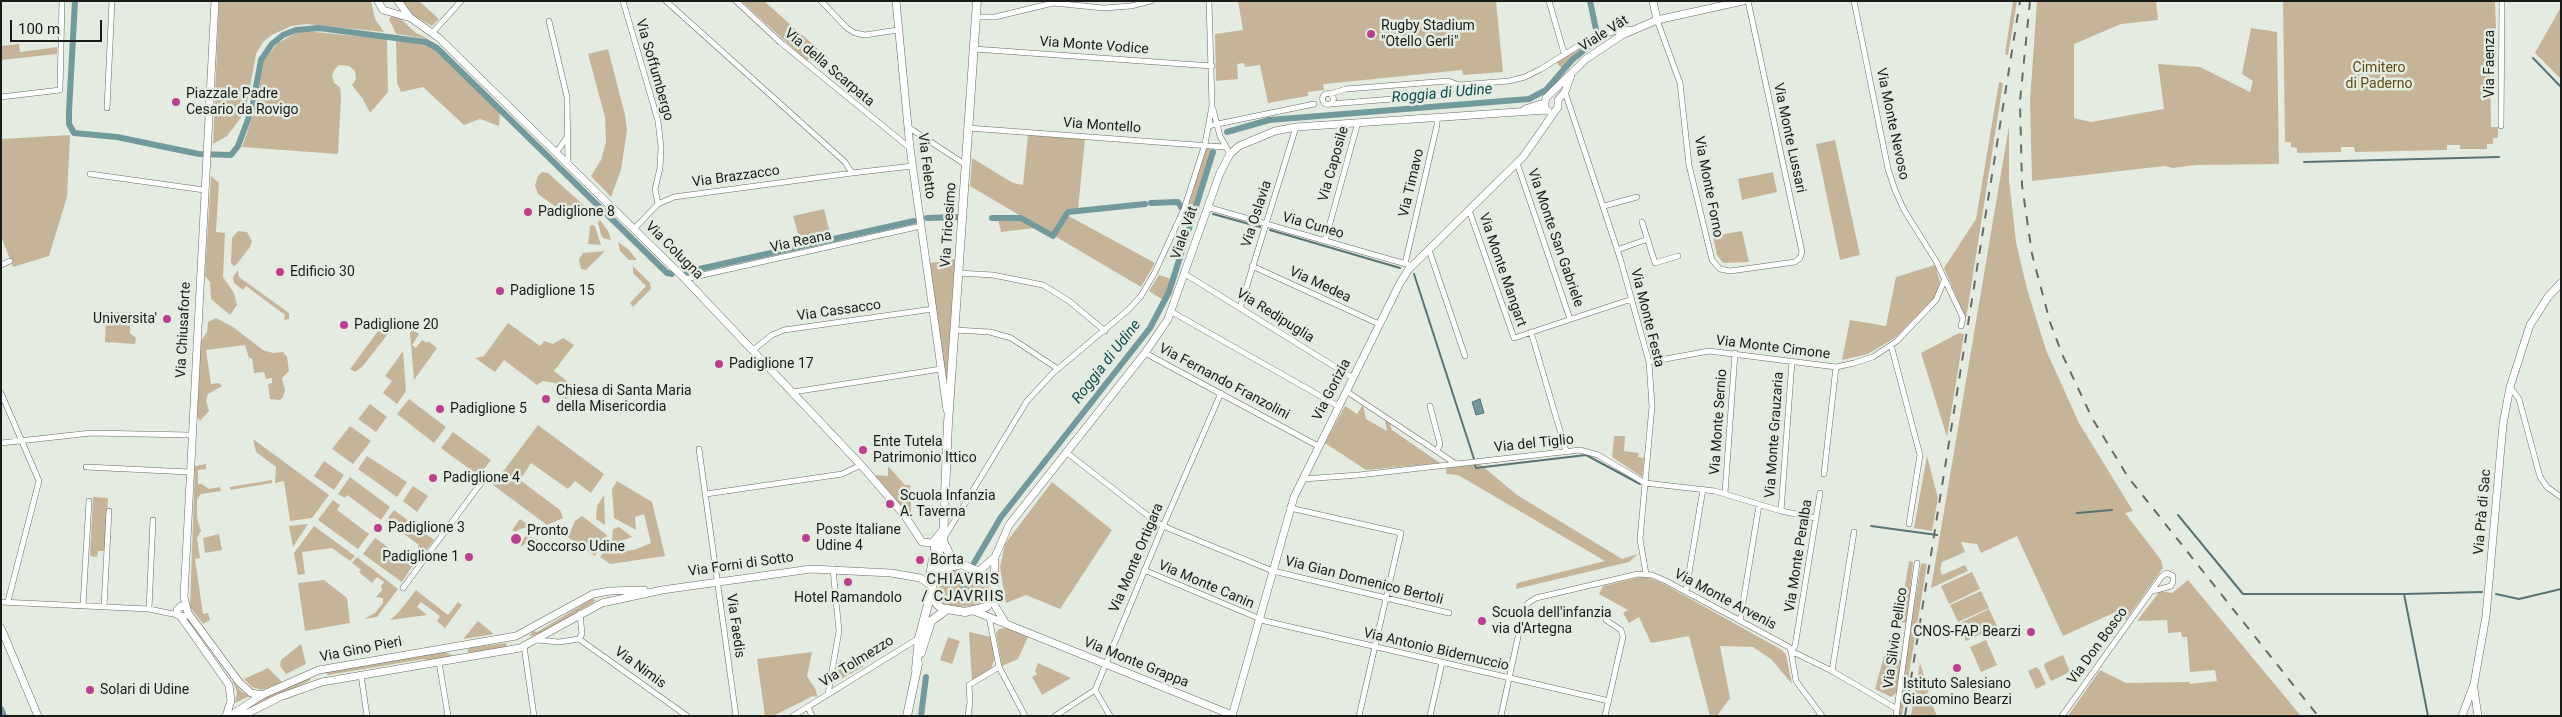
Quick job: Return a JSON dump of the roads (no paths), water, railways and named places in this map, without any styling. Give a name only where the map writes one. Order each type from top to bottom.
[{"type":"main road","name":"Via Tricesimo","points":[[943,530],[948,423],[977,1]]},
{"type":"main road","points":[[932,590],[934,602],[946,610],[974,611],[986,607],[992,601],[994,584],[990,578],[949,558],[940,540],[943,530]]},
{"type":"main road","points":[[907,716],[932,590],[933,572],[943,530]]},
{"type":"main road","points":[[933,572],[945,566],[960,565]]},
{"type":"main road","points":[[922,639],[931,620],[946,610]]},
{"type":"street","points":[[1,97],[60,90],[62,1]]},
{"type":"street","points":[[107,108],[112,1]]},
{"type":"street","name":"Via Chiusaforte","points":[[182,611],[190,435],[215,1]]},
{"type":"street","points":[[378,1],[381,9],[389,12],[396,7],[397,1]]},
{"type":"street","name":"Via Colugna","points":[[397,1],[411,18]]},
{"type":"street","points":[[433,32],[462,1]]},
{"type":"street","name":"Via Soffumbergo","points":[[623,1],[658,121],[661,147],[656,189],[658,204]]},
{"type":"street","points":[[666,1],[845,162],[852,173]]},
{"type":"street","name":"Via della Scarpata","points":[[736,1],[780,42],[910,148]]},
{"type":"street","name":"Via Feletto","points":[[896,1],[910,148],[948,423]]},
{"type":"street","points":[[976,17],[994,17],[1053,3],[1104,8],[1131,6],[1151,1]]},
{"type":"street","points":[[933,572],[940,540],[962,508],[1024,405],[1058,369],[1105,331],[1141,296],[1155,272],[1184,209],[1205,144],[1212,106],[1209,1]]},
{"type":"street","points":[[1549,1],[1564,54]]},
{"type":"street","points":[[1653,1],[1657,20]]},
{"type":"street","name":"Viale Vât","points":[[1551,107],[1550,96],[1586,59],[1636,28],[1657,20],[1743,1]]},
{"type":"street","name":"Via Monte Lussari","points":[[1748,1],[1802,252],[1798,260],[1781,264]]},
{"type":"street","name":"Via Monte Nevoso","points":[[1854,1],[1888,169],[1904,210],[1936,261],[1962,318],[1961,326]]},
{"type":"street","name":"Via Faenza","points":[[2501,126],[2502,1]]},
{"type":"street","points":[[822,2],[847,28],[855,33],[865,35],[898,30]]},
{"type":"street","name":"Via Colugna","points":[[389,12],[411,18],[433,32],[685,279],[793,392],[880,487],[906,516],[922,542],[930,544],[940,540]]},
{"type":"street","name":"Via Monte Forno","points":[[1657,20],[1680,83],[1689,165],[1712,260],[1720,269],[1730,272],[1781,264]]},
{"type":"street","points":[[550,21],[567,98],[568,164]]},
{"type":"street","points":[[1314,104],[1324,96],[1346,89],[1445,81],[1459,85],[1525,77],[1598,35],[1636,28]]},
{"type":"street","name":"Via Monte Vodice","points":[[974,49],[1212,66]]},
{"type":"street","name":"Viale Vât","points":[[979,571],[994,557],[1009,525],[1145,352],[1172,312],[1220,173],[1230,154],[1239,146],[1254,138],[1296,127],[1515,113],[1551,107],[1565,92],[1571,75]]},
{"type":"street","points":[[1445,81],[1450,86],[1449,91]]},
{"type":"street","points":[[1208,126],[1314,104],[1443,95],[1459,85]]},
{"type":"street","name":"Via Monte Festa","points":[[1565,92],[1604,206],[1649,362],[1652,406],[1640,539],[1646,574]]},
{"type":"street","points":[[1328,104],[1333,100],[1330,94]]},
{"type":"street","points":[[1324,96],[1323,100],[1328,104]]},
{"type":"street","points":[[1551,107],[1570,105]]},
{"type":"street","points":[[1212,106],[1224,147],[1230,154]]},
{"type":"street","name":"Via Gorizia","points":[[1233,716],[1290,508],[1318,446],[1409,265],[1429,250],[1517,163],[1544,125],[1551,107]]},
{"type":"street","name":"Via Timavo","points":[[1409,265],[1408,253],[1437,118]]},
{"type":"street","name":"Via Caposile","points":[[1324,241],[1358,122]]},
{"type":"street","points":[[908,127],[966,165]]},
{"type":"street","name":"Via Oslavia","points":[[1240,308],[1252,266],[1268,224],[1296,127]]},
{"type":"street","name":"Via Montello","points":[[968,128],[1205,144],[1224,147]]},
{"type":"street","points":[[556,153],[568,136]]},
{"type":"street","name":"Via Monte San Gabriele","points":[[1517,163],[1570,319]]},
{"type":"street","name":"Via Brazzacco","points":[[634,229],[658,204],[674,197],[913,166]]},
{"type":"street","points":[[90,174],[204,190]]},
{"type":"street","points":[[1604,206],[1637,197]]},
{"type":"street","name":"Via Cuneo","points":[[1207,207],[1409,265]]},
{"type":"street","name":"Via Monte Mangart","points":[[1469,210],[1514,338],[1532,332]]},
{"type":"street","name":"Via Reana","points":[[685,279],[921,221]]},
{"type":"street","name":"Via Monte Festa","points":[[1642,222],[1655,263],[1678,256]]},
{"type":"street","points":[[1617,250],[1648,239]]},
{"type":"street","points":[[1429,250],[1465,356]]},
{"type":"street","points":[[1,265],[10,261]]},
{"type":"street","name":"Via Medea","points":[[1252,266],[1379,324]]},
{"type":"street","points":[[958,273],[1010,278],[1043,285],[1070,301],[1105,331]]},
{"type":"street","name":"Via Redipuglia","points":[[1185,274],[1353,378]]},
{"type":"street","name":"Via Monte Cimone","points":[[1649,362],[1709,351],[1836,367],[1873,357],[1892,345],[1936,300],[1943,289],[1944,281]]},
{"type":"street","name":"Via Prà di Sac","points":[[2462,716],[2474,684],[2486,616],[2503,424],[2510,387],[2523,343],[2535,316],[2561,283]]},
{"type":"street","points":[[1566,451],[1532,332],[1632,299]]},
{"type":"street","name":"Via Cassacco","points":[[753,350],[772,335],[784,330],[933,309]]},
{"type":"street","points":[[1172,312],[1338,406]]},
{"type":"street","points":[[955,330],[990,332],[1011,338],[1058,369]]},
{"type":"street","points":[[1892,345],[1920,455],[1909,524]]},
{"type":"street","name":"Via Fernando Franzolini","points":[[1145,352],[1318,446]]},
{"type":"street","name":"Via Monte Sernio","points":[[1724,493],[1735,353]]},
{"type":"street","name":"Via Monte Grauzaria","points":[[1781,511],[1792,362]]},
{"type":"street","name":"Via Monte Cimone","points":[[1824,474],[1836,367]]},
{"type":"street","points":[[793,392],[941,369]]},
{"type":"street","points":[[2510,387],[2519,399],[2540,477],[2547,487],[2561,497]]},
{"type":"street","points":[[1346,390],[1456,464]]},
{"type":"street","points":[[1,393],[39,481],[4,601],[182,611],[212,645],[242,686],[250,693],[262,694]]},
{"type":"street","name":"Via Monte Ortigara","points":[[1095,690],[1144,570],[1221,393]]},
{"type":"street","points":[[1430,406],[1440,444],[1437,451]]},
{"type":"street","points":[[1,443],[91,434],[190,435]]},
{"type":"street","name":"Via Faedis","points":[[699,449],[736,716]]},
{"type":"street","name":"Via del Tiglio","points":[[1303,479],[1566,451],[1593,452],[1645,483],[1724,493],[1781,511],[1816,518]]},
{"type":"street","name":"Via Gian Domenico Bertoli","points":[[1066,452],[1163,526],[1273,571],[1449,613]]},
{"type":"street","points":[[706,494],[842,474],[860,465]]},
{"type":"street","points":[[86,467],[188,472]]},
{"type":"street","points":[[403,588],[481,483]]},
{"type":"street","points":[[1686,591],[1703,489]]},
{"type":"street","name":"Via Monte Peralba","points":[[1791,651],[1795,646],[1820,493]]},
{"type":"street","points":[[83,605],[89,501]]},
{"type":"street","points":[[1740,621],[1759,505]]},
{"type":"street","points":[[1290,508],[1401,533],[1359,716]]},
{"type":"street","points":[[104,606],[109,511]]},
{"type":"street","points":[[149,609],[154,520]]},
{"type":"street","points":[[1832,671],[1854,532]]},
{"type":"street","name":"Viale Vât","points":[[994,557],[994,584]]},
{"type":"street","name":"Via Silvio Pellico","points":[[1896,716],[1917,562]]},
{"type":"street","points":[[828,694],[839,631],[834,569]]},
{"type":"street","name":"Via Forni di Sotto","points":[[528,644],[580,613],[602,603],[662,590],[795,570],[834,569],[913,576],[924,580],[932,590]]},
{"type":"street","name":"Via Monte Canin","points":[[1144,570],[1259,620]]},
{"type":"street","name":"Via Forni di Sotto","points":[[913,576],[933,572]]},
{"type":"street","points":[[1501,716],[1524,609],[1528,603],[1536,598],[1646,574]]},
{"type":"street","name":"Via Monte Arvenis","points":[[1646,574],[1659,577],[1686,591],[1897,709]]},
{"type":"street","name":"Via Forni di Sotto","points":[[525,632],[574,602],[599,592],[662,590]]},
{"type":"street","name":"Via Don Bosco","points":[[2062,716],[2153,591]]},
{"type":"street","points":[[599,592],[602,603]]},
{"type":"street","points":[[992,601],[1006,624]]},
{"type":"street","points":[[182,611],[204,650],[230,685],[231,697],[228,714]]},
{"type":"street","name":"Via Monte Grappa","points":[[974,611],[1233,716]]},
{"type":"street","points":[[516,636],[528,644],[579,639],[582,630],[580,613]]},
{"type":"street","points":[[989,617],[999,667],[1025,716]]},
{"type":"street","name":"Via Antonio Bidernuccio","points":[[1259,620],[1609,701]]},
{"type":"street","points":[[1605,716],[1623,636],[1621,630],[1606,620]]},
{"type":"street","points":[[1,628],[38,716]]},
{"type":"street","points":[[525,632],[528,644],[534,716]]},
{"type":"street","name":"Via Gino Pieri","points":[[220,716],[228,714],[262,694],[311,672],[516,636],[525,632]]},
{"type":"street","name":"Via Nimis","points":[[579,639],[687,716]]},
{"type":"street","name":"Via Tolmezzo","points":[[793,716],[922,639]]},
{"type":"street","name":"Via Gino Pieri","points":[[242,716],[314,684],[462,658],[528,644]]},
{"type":"street","points":[[204,650],[212,645]]},
{"type":"street","points":[[447,647],[462,658]]},
{"type":"street","points":[[1791,651],[1796,681],[1822,716]]},
{"type":"street","points":[[439,662],[448,716]]},
{"type":"street","points":[[1430,716],[1442,663]]},
{"type":"street","points":[[968,716],[970,702],[969,685],[999,667]]},
{"type":"street","points":[[319,670],[322,682]]},
{"type":"street","points":[[311,672],[314,684]]},
{"type":"street","points":[[361,675],[367,716]]},
{"type":"street","name":"Via Prà di Sac","points":[[2474,684],[2478,716]]},
{"type":"street","points":[[1055,716],[1095,690],[1110,716]]},
{"type":"street","points":[[253,716],[270,702]]},
{"type":"street","points":[[808,707],[812,716]]},
{"type":"street","points":[[1064,710],[1067,716]]},
{"type":"water","points":[[1480,399],[1484,413],[1476,415],[1472,402]]},
{"type":"waterway","points":[[75,1],[69,111],[69,124],[74,133],[117,137],[199,154],[231,155],[238,146],[252,109],[261,60],[272,44],[283,35],[296,30],[319,28],[426,42],[437,48],[667,273],[672,274]]},
{"type":"waterway","name":"Roggia di Udine","points":[[1227,132],[1269,120],[1529,99],[1546,90],[1572,60],[1598,39],[1590,1]]},
{"type":"waterway","points":[[2533,58],[2561,87]]},
{"type":"waterway","name":"Roggia di Udine","points":[[974,563],[1001,517],[1150,328],[1169,292],[1213,152]]},
{"type":"waterway","points":[[2304,162],[2499,157]]},
{"type":"waterway","points":[[1151,203],[1178,202],[1181,207]]},
{"type":"waterway","points":[[992,218],[1021,218],[1053,236],[1068,212],[1145,204]]},
{"type":"waterway","points":[[1213,214],[1260,227]]},
{"type":"waterway","points":[[927,218],[957,217]]},
{"type":"waterway","points":[[686,272],[914,221]]},
{"type":"waterway","points":[[1270,230],[1400,268]]},
{"type":"waterway","points":[[1414,274],[1474,459]]},
{"type":"waterway","points":[[1475,465],[1476,468],[1586,455],[1640,484]]},
{"type":"waterway","points":[[2077,513],[2112,510]]},
{"type":"waterway","points":[[2178,515],[2243,594],[2404,594],[2428,716]]},
{"type":"waterway","points":[[1871,526],[1937,535]]},
{"type":"waterway","name":"Roggia di Udine","points":[[961,594],[969,574]]},
{"type":"waterway","points":[[2496,594],[2519,599],[2561,589]]},
{"type":"waterway","points":[[2405,594],[2482,592]]},
{"type":"waterway","name":"Roggia di Udine","points":[[921,716],[926,677]]},
{"type":"waterway","points":[[1,709],[4,716]]},
{"type":"railway","points":[[1905,716],[2020,1]]},
{"type":"railway","points":[[2030,1],[2020,101],[2022,185],[2032,254],[2050,322],[2062,354],[2092,418],[2128,477],[2318,716]]},
{"type":"place","name":"Rugby Stadium \"Otello Gerli\"","points":[[1371,34]]},
{"type":"place","name":"Piazzale Padre Cesario da Rovigo","points":[[176,102]]},
{"type":"place","name":"Padiglione 8","points":[[528,212]]},
{"type":"place","name":"Edificio 30","points":[[280,272]]},
{"type":"place","name":"Padiglione 15","points":[[500,291]]},
{"type":"place","name":"Universita'","points":[[167,319]]},
{"type":"place","name":"Padiglione 20","points":[[344,325]]},
{"type":"place","name":"Padiglione 17","points":[[719,364]]},
{"type":"place","name":"Chiesa di Santa Maria della Misericordia","points":[[546,399]]},
{"type":"place","name":"Padiglione 5","points":[[440,409]]},
{"type":"place","name":"Ente Tutela Patrimonio Ittico","points":[[863,450]]},
{"type":"place","name":"Padiglione 4","points":[[433,478]]},
{"type":"place","name":"Scuola Infanzia A. Taverna","points":[[890,504]]},
{"type":"place","name":"Padiglione 3","points":[[378,528]]},
{"type":"place","name":"Poste Italiane Udine 4","points":[[806,538]]},
{"type":"place","name":"Pronto Soccorso Udine","points":[[516,539]]},
{"type":"place","name":"Padiglione 1","points":[[469,557]]},
{"type":"place","name":"Borta","points":[[920,560]]},
{"type":"place","name":"Hotel Ramandolo","points":[[848,582]]},
{"type":"place","name":"Scuola dell'infanzia via d'Artegna","points":[[1482,621]]},
{"type":"place","name":"CNOS-FAP Bearzi","points":[[2031,632]]},
{"type":"place","name":"Istituto Salesiano Giacomino Bearzi","points":[[1957,668]]},
{"type":"place","name":"Solari di Udine","points":[[90,690]]},
{"type":"district","name":"CHIAVRIS / CJAVRIIS","points":[[963,588]]},
{"type":"park label","name":"Cimitero di Paderno","points":[[2379,76]]}]
